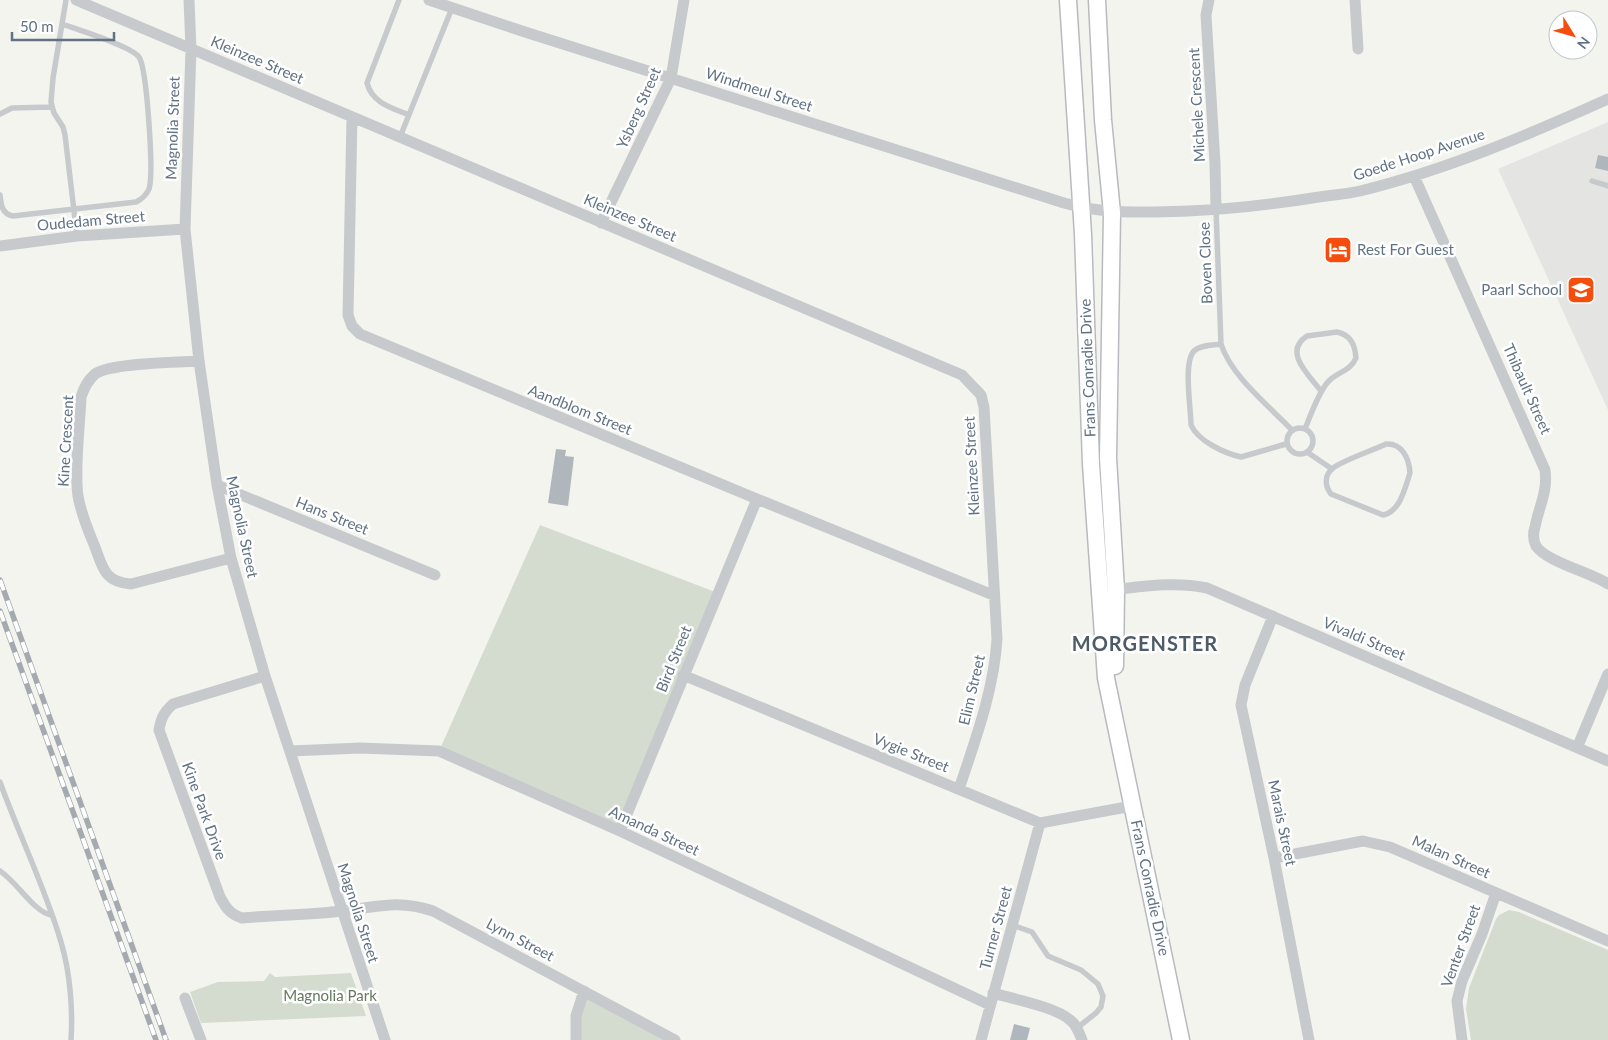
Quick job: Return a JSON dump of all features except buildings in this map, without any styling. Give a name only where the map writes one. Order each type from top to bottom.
[{"type":"street","name":"Kleinzee Street","points":[[76,0],[962,375],[981,395],[985,413],[994,595]]},
{"type":"street","name":"Magnolia Street","points":[[189,0],[191,48],[185,228],[200,361],[217,485],[230,558],[265,676],[385,1040]]},
{"type":"street","name":"Windmeul Street","points":[[429,0],[1082,208],[1112,212]]},
{"type":"street","name":"Ysberg Street","points":[[602,222],[671,78],[684,0]]},
{"type":"street","name":"Frans Conradie Drive","points":[[1068,0],[1082,208],[1091,464],[1108,590]]},
{"type":"street","name":"Frans Conradie Drive","points":[[1096,0],[1103,120],[1112,212],[1106,678],[1181,1040]]},
{"type":"street","name":"Michele Crescent","points":[[1209,0],[1206,15],[1216,163],[1216,209]]},
{"type":"street","points":[[1356,0],[1358,49]]},
{"type":"street","name":"Goede Hoop Avenue","points":[[1112,212],[1216,209],[1298,201],[1359,191],[1414,176],[1479,153],[1608,99]]},
{"type":"street","name":"Aandblom Street","points":[[352,117],[348,315],[352,326],[360,334],[994,595]]},
{"type":"street","name":"Thibault Street","points":[[1414,176],[1545,470],[1545,492],[1535,527],[1535,545],[1547,556],[1608,584]]},
{"type":"street","name":"Oudedam Street","points":[[0,246],[77,236],[185,228]]},
{"type":"street","name":"Kine Crescent","points":[[200,361],[116,368],[97,373],[85,385],[81,397],[78,496],[83,516],[102,566],[110,578],[118,584],[130,584],[230,558]]},
{"type":"street","name":"Hans Street","points":[[217,485],[435,575]]},
{"type":"street","name":"Bird Street","points":[[620,831],[757,499]]},
{"type":"street","name":"Vivaldi Street","points":[[1108,590],[1173,584],[1207,588],[1608,761]]},
{"type":"street","name":"Elim Street","points":[[960,789],[979,728],[996,655],[994,595]]},
{"type":"street","name":"Marais Street","points":[[1273,616],[1245,685],[1241,705],[1310,1040]]},
{"type":"street","points":[[1577,748],[1608,674]]},
{"type":"street","name":"Vygie Street","points":[[683,675],[1040,823]]},
{"type":"street","name":"Kine Park Drive","points":[[265,676],[173,704],[161,719],[159,730],[226,909],[233,915],[242,918],[342,911]]},
{"type":"street","name":"Amanda Street","points":[[290,751],[360,748],[439,751],[992,999],[1059,1012],[1077,1028],[1082,1040]]},
{"type":"street","points":[[1040,823],[1132,806]]},
{"type":"street","name":"Turner Street","points":[[980,1040],[1040,823]]},
{"type":"street","name":"Malan Street","points":[[1274,858],[1364,841],[1375,843],[1390,847],[1608,941]]},
{"type":"street","name":"Venter Street","points":[[1462,1040],[1457,1001],[1462,981],[1482,934],[1496,893]]},
{"type":"street","name":"Lynn Street","points":[[342,911],[370,906],[405,904],[433,911],[675,1040]]},
{"type":"street","points":[[576,1040],[576,1016],[584,991]]},
{"type":"street","points":[[185,998],[200,1040]]},
{"type":"lane","points":[[66,0],[53,78],[52,107],[65,135],[77,236]]},
{"type":"lane","points":[[399,0],[367,83],[371,94],[380,102],[409,115]]},
{"type":"lane","points":[[400,137],[452,8]]},
{"type":"lane","points":[[0,195],[1,205],[10,216],[136,202],[145,196],[150,183],[146,97],[142,64],[137,55],[118,45],[62,24]]},
{"type":"lane","points":[[0,114],[12,108],[52,107]]},
{"type":"lane","points":[[1592,181],[1608,186]]},
{"type":"lane","name":"Boven Close","points":[[1216,209],[1221,344]]},
{"type":"lane","points":[[1305,429],[1321,391],[1329,380],[1350,367],[1356,358],[1356,349],[1353,342],[1342,333],[1307,336],[1302,339],[1296,348],[1299,361],[1321,391]]},
{"type":"lane","points":[[1286,444],[1241,457],[1224,451],[1194,431],[1192,425],[1189,362],[1194,351],[1221,344],[1224,355],[1231,365],[1292,430]]},
{"type":"lane","points":[[1298,428],[1305,429],[1310,433],[1313,440],[1312,447],[1307,452],[1299,454],[1291,451],[1286,444],[1287,436],[1292,430],[1298,428]]},
{"type":"lane","points":[[1386,444],[1393,444],[1402,449],[1410,473],[1395,510],[1383,514],[1331,494],[1326,485],[1326,479],[1332,469],[1386,444]]},
{"type":"lane","points":[[1307,452],[1332,469]]},
{"type":"lane","points":[[0,782],[41,884],[61,943],[69,989],[72,1019],[71,1040]]},
{"type":"lane","points":[[0,872],[14,882],[42,912],[51,915]]},
{"type":"lane","points":[[1012,925],[1032,932],[1048,956],[1081,970],[1098,984],[1103,996],[1102,1007],[1077,1028]]},
{"type":"shaded area","name":"Paarl School","points":[[1608,122],[1608,410],[1498,169]]},
{"type":"green space","points":[[540,525],[718,593],[620,831],[439,751]]},
{"type":"green space","points":[[1509,910],[1519,912],[1608,950],[1608,1040],[1471,1040],[1466,1009],[1469,988],[1496,919],[1499,915]]},
{"type":"green space","name":"Magnolia Park","points":[[270,973],[275,977],[351,973],[366,1016],[201,1023],[190,992],[218,982],[264,981]]},
{"type":"green space","points":[[587,993],[675,1040],[578,1040],[577,1019]]},
{"type":"railway","points":[[0,580],[166,1040]]},
{"type":"railway","points":[[0,611],[156,1040]]},
{"type":"place","name":"Rest For Guest","points":[[1338,250]]},
{"type":"place","name":"Paarl School","points":[[1581,290]]},
{"type":"district","name":"MORGENSTER","points":[[1145,644]]}]
